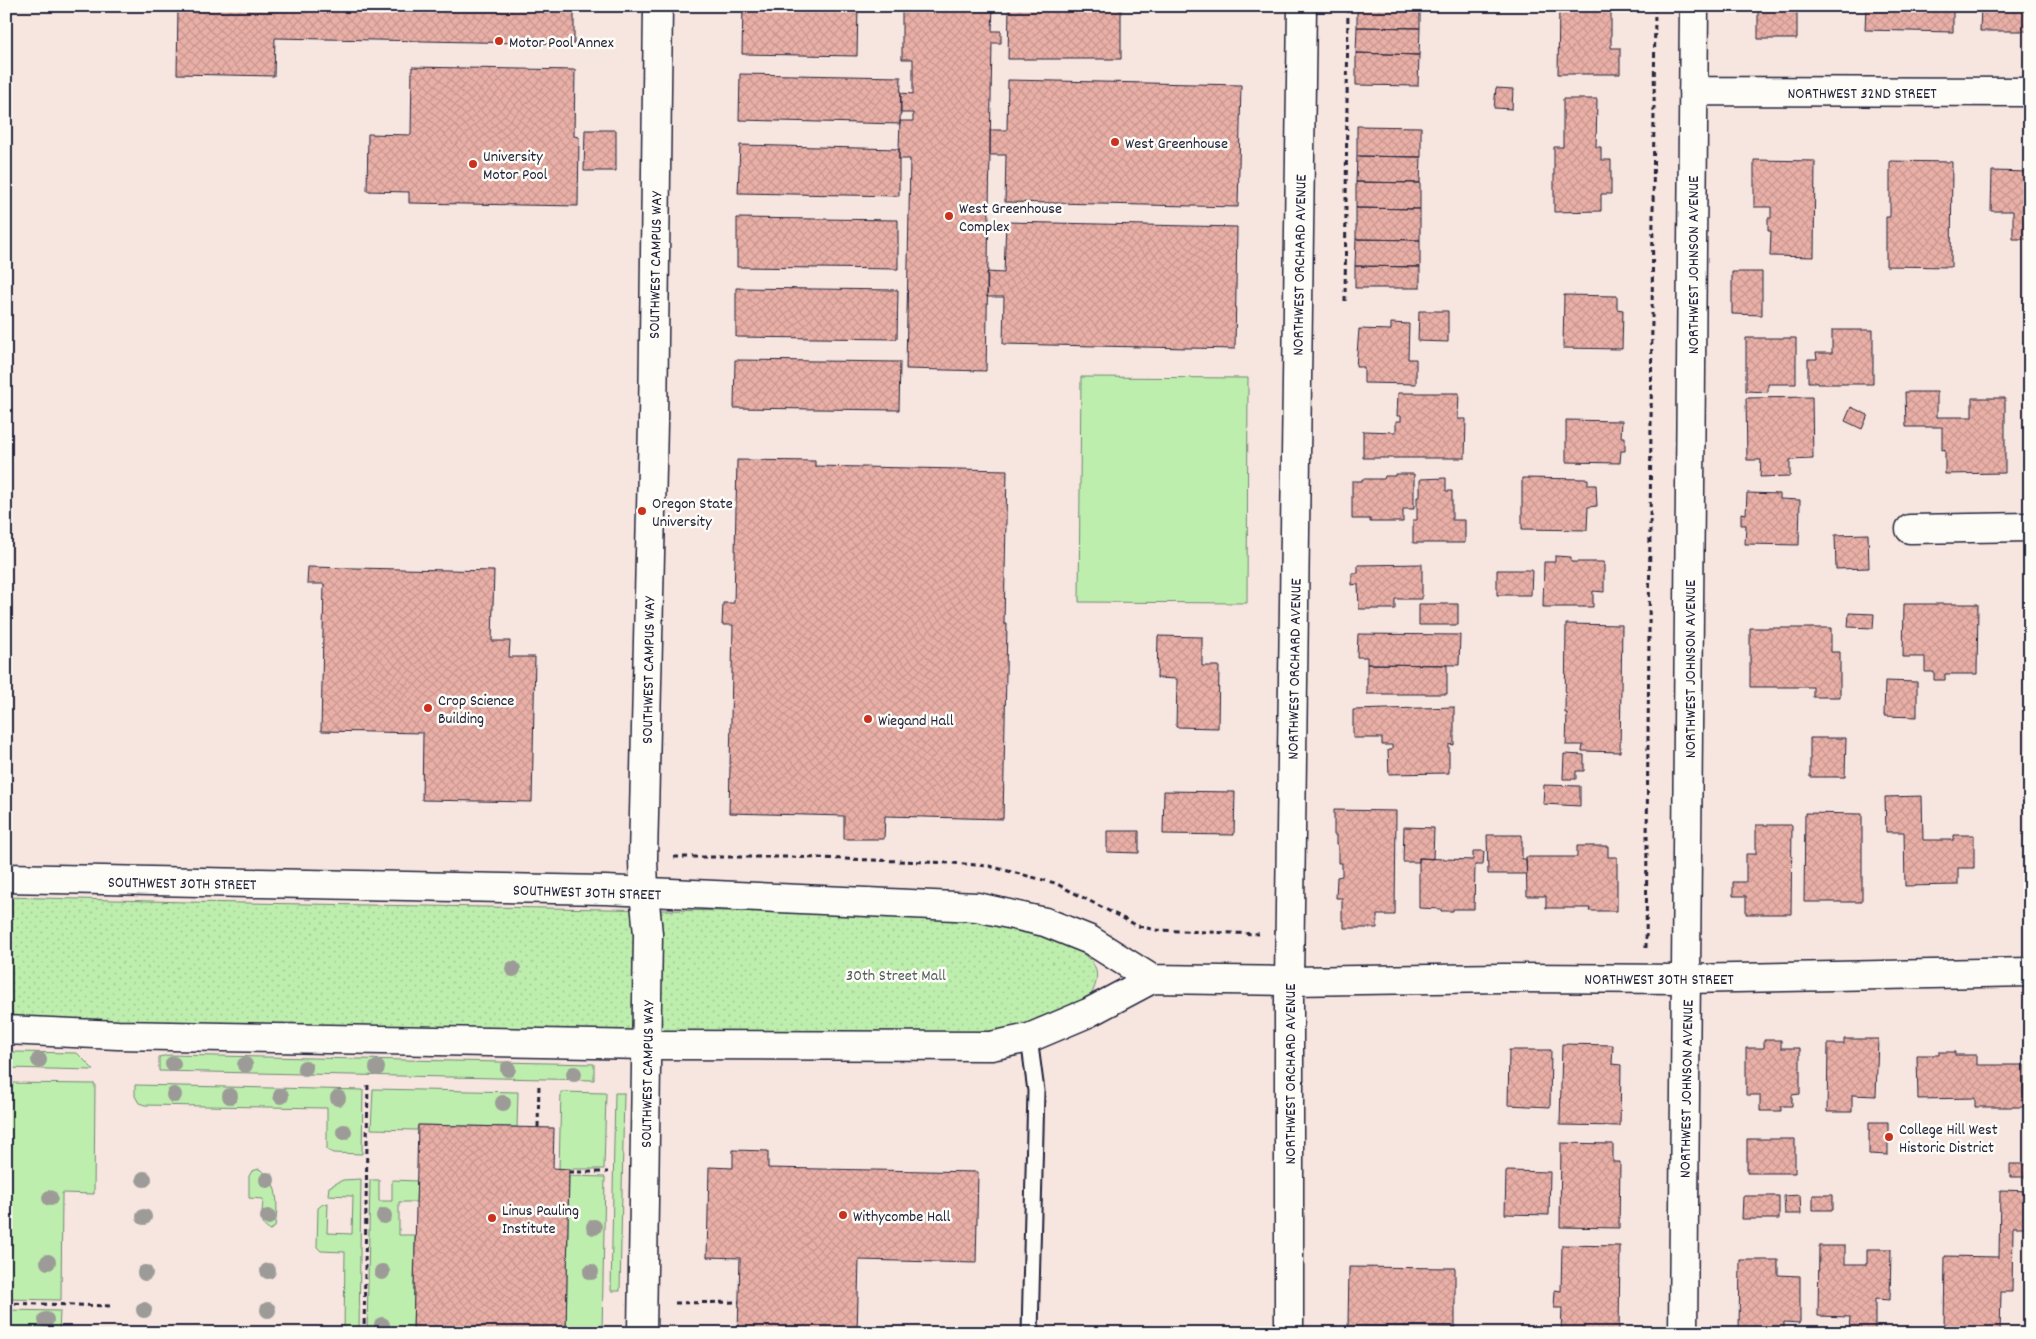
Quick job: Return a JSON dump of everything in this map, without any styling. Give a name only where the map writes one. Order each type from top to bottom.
[{"type":"street","name":"SOUTHWEST CAMPUS WAY","points":[[642,1333],[648,934],[644,892],[658,6]]},
{"type":"street","name":"NORTHWEST ORCHARD AVENUE","points":[[1289,1333],[1288,981],[1302,6]]},
{"type":"street","name":"NORTHWEST JOHNSON AVENUE","points":[[1683,1333],[1694,6]]},
{"type":"street","name":"NORTHWEST 32ND STREET","points":[[1693,91],[2030,92]]},
{"type":"street","points":[[1910,529],[2030,527]]},
{"type":"street","name":"SOUTHWEST 30TH STREET","points":[[6,878],[644,892],[977,907],[1045,922],[1090,940],[1152,979]]},
{"type":"street","name":"NORTHWEST 30TH STREET","points":[[1288,981],[1646,979],[2030,972]]},
{"type":"street","points":[[6,1030],[118,1035],[646,1045],[991,1046],[1029,1038],[1088,1013],[1152,979],[1288,981]]},
{"type":"lane","points":[[1029,1038],[1036,1091],[1030,1333]]},
{"type":"path","points":[[1346,301],[1348,6]]},
{"type":"path","points":[[1646,979],[1655,6]]},
{"type":"path","points":[[364,1333],[368,1081]]},
{"type":"path","points":[[538,1127],[539,1084]]},
{"type":"path","points":[[569,1172],[608,1172]]},
{"type":"path","points":[[6,1304],[112,1306]]},
{"type":"green space","points":[[1081,377],[1248,378],[1247,603],[1079,602]]},
{"type":"green space","name":"30th Street Mall","points":[[6,897],[186,902],[965,915],[1036,933],[1073,948],[1087,957],[1095,967],[1096,979],[1090,997],[1038,1023],[996,1033],[962,1037],[6,1019]]},
{"type":"green space","points":[[13,1052],[77,1053],[94,1070],[6,1068]]},
{"type":"green space","points":[[169,1055],[594,1064],[594,1080],[159,1071],[159,1057]]},
{"type":"green space","points":[[6,1083],[95,1084],[94,1194],[62,1193],[61,1300],[6,1299]]},
{"type":"green space","points":[[135,1085],[363,1090],[362,1154],[333,1153],[327,1150],[327,1108],[145,1105],[139,1103],[135,1096]]},
{"type":"green space","points":[[373,1089],[518,1092],[517,1127],[418,1125],[417,1130],[371,1129]]},
{"type":"green space","points":[[561,1092],[606,1093],[604,1169],[559,1169]]},
{"type":"green space","points":[[615,1093],[624,1093],[620,1291],[611,1291]]},
{"type":"green space","points":[[259,1169],[271,1180],[276,1195],[275,1227],[270,1230],[266,1228],[263,1221],[263,1199],[249,1198],[249,1176],[252,1171]]},
{"type":"green space","points":[[569,1176],[605,1177],[602,1333],[566,1333]]},
{"type":"green space","points":[[361,1179],[359,1333],[344,1333],[345,1252],[321,1251],[317,1247],[318,1208],[328,1203],[327,1233],[352,1234],[353,1196],[328,1195],[329,1187],[343,1180]]},
{"type":"green space","points":[[370,1180],[379,1180],[379,1201],[392,1201],[392,1180],[417,1181],[416,1202],[399,1202],[399,1235],[415,1235],[413,1333],[367,1333]]},
{"type":"green space","points":[[6,1310],[60,1311],[59,1333],[6,1333]]},
{"type":"building","name":"Motor Pool Annex","points":[[178,6],[574,6],[574,44],[275,38],[274,76],[177,74]]},
{"type":"building","points":[[743,6],[858,6],[857,56],[742,54]]},
{"type":"building","name":"West Greenhouse Complex","points":[[902,6],[993,6],[992,31],[1001,31],[1001,43],[992,43],[986,371],[906,369],[910,159],[899,159],[899,149],[900,121],[913,121],[913,113],[901,113],[901,93],[913,94],[913,59],[902,59]]},
{"type":"building","points":[[1244,6],[1244,9],[1203,7]]},
{"type":"building","points":[[1357,6],[1420,6],[1420,28],[1357,27]]},
{"type":"building","points":[[1559,6],[1611,6],[1611,48],[1620,48],[1620,74],[1558,74]]},
{"type":"building","points":[[1758,6],[1797,6],[1797,39],[1758,39]]},
{"type":"building","points":[[1866,6],[1953,6],[1953,32],[1865,30]]},
{"type":"building","points":[[1981,6],[2030,6],[2030,31],[1980,31]]},
{"type":"building","points":[[1009,7],[1121,8],[1121,59],[1008,59]]},
{"type":"building","points":[[1357,27],[1420,28],[1419,55],[1356,53]]},
{"type":"building","points":[[1356,53],[1419,55],[1418,86],[1356,85]]},
{"type":"building","name":"University Motor Pool","points":[[412,67],[575,70],[574,136],[579,137],[578,206],[409,203],[409,192],[367,191],[368,134],[411,135]]},
{"type":"building","points":[[740,74],[901,77],[900,124],[739,120]]},
{"type":"building","name":"West Greenhouse","points":[[1008,80],[1241,85],[1238,207],[1005,202],[1006,155],[990,155],[990,130],[1007,130]]},
{"type":"building","points":[[1496,88],[1513,89],[1512,109],[1494,108]]},
{"type":"building","points":[[1563,99],[1597,99],[1596,147],[1601,147],[1601,160],[1611,160],[1611,194],[1601,194],[1601,211],[1554,212],[1554,147],[1563,147]]},
{"type":"building","points":[[1357,126],[1421,127],[1421,157],[1357,156]]},
{"type":"building","points":[[585,130],[616,130],[616,171],[584,171]]},
{"type":"building","points":[[740,145],[899,149],[899,196],[738,193]]},
{"type":"building","points":[[1357,156],[1421,157],[1420,183],[1356,182]]},
{"type":"building","points":[[1754,160],[1815,161],[1814,257],[1770,256],[1771,231],[1768,231],[1768,218],[1771,218],[1771,207],[1754,207]]},
{"type":"building","points":[[1890,161],[1952,162],[1951,267],[1886,266],[1886,217],[1890,217]]},
{"type":"building","points":[[1992,171],[2030,172],[2030,239],[2013,239],[2013,211],[1991,211]]},
{"type":"building","points":[[1356,182],[1420,183],[1420,209],[1356,208]]},
{"type":"building","points":[[1356,208],[1420,209],[1420,240],[1356,239]]},
{"type":"building","points":[[737,218],[898,220],[898,269],[737,267]]},
{"type":"building","points":[[1006,222],[1237,227],[1235,349],[1003,344],[1004,297],[987,297],[987,272],[1004,273]]},
{"type":"building","points":[[1356,239],[1420,240],[1420,267],[1355,266]]},
{"type":"building","points":[[1355,266],[1420,267],[1420,288],[1355,288]]},
{"type":"building","points":[[1732,272],[1762,272],[1762,315],[1732,314]]},
{"type":"building","points":[[736,288],[898,290],[897,339],[736,337]]},
{"type":"building","points":[[1564,295],[1617,296],[1617,309],[1623,310],[1622,349],[1563,348]]},
{"type":"building","points":[[1419,311],[1448,311],[1448,342],[1418,341]]},
{"type":"building","points":[[1391,323],[1409,324],[1408,359],[1416,359],[1416,384],[1364,383],[1364,367],[1356,367],[1359,329],[1391,330]]},
{"type":"building","points":[[1832,330],[1873,330],[1873,384],[1817,384],[1816,382],[1808,382],[1808,359],[1817,359],[1816,353],[1832,353]]},
{"type":"building","points":[[1746,338],[1796,338],[1796,384],[1768,384],[1768,392],[1746,391]]},
{"type":"building","points":[[2024,341],[2030,341],[2030,374],[2026,374]]},
{"type":"building","points":[[735,360],[900,362],[899,410],[734,408]]},
{"type":"building","points":[[1905,392],[1937,392],[1937,417],[1972,417],[1972,398],[2005,398],[2005,473],[1945,474],[1945,449],[1942,450],[1942,427],[1906,427]]},
{"type":"building","points":[[1398,393],[1459,393],[1458,419],[1466,419],[1465,458],[1363,458],[1363,431],[1396,432],[1396,421],[1401,421],[1401,416],[1397,416]]},
{"type":"building","points":[[1812,397],[1813,459],[1790,460],[1790,476],[1760,477],[1761,460],[1747,460],[1746,398]]},
{"type":"building","points":[[1851,407],[1868,415],[1862,429],[1845,421]]},
{"type":"building","points":[[1566,420],[1622,421],[1621,437],[1625,437],[1625,451],[1621,451],[1620,463],[1566,462]]},
{"type":"building","name":"Wiegand Hall","points":[[737,460],[815,461],[815,466],[1007,470],[1004,624],[1007,624],[1003,819],[885,816],[884,839],[844,839],[844,816],[729,813],[733,625],[722,625],[723,603],[734,603]]},
{"type":"building","points":[[1395,474],[1414,474],[1414,509],[1403,509],[1403,522],[1370,522],[1370,519],[1352,519],[1352,481],[1384,479],[1385,476],[1395,476]]},
{"type":"building","points":[[1446,478],[1446,491],[1452,491],[1452,520],[1465,520],[1465,543],[1413,543],[1413,520],[1417,520],[1417,497],[1420,497],[1420,479]]},
{"type":"building","points":[[1522,478],[1588,479],[1588,485],[1596,485],[1597,506],[1588,507],[1587,530],[1522,529]]},
{"type":"building","points":[[1747,493],[1780,494],[1780,499],[1800,500],[1799,545],[1745,544],[1746,525],[1741,525],[1741,513],[1746,514]]},
{"type":"building","points":[[1868,534],[1869,568],[1836,569],[1835,535]]},
{"type":"building","points":[[1555,556],[1571,557],[1571,562],[1604,562],[1604,592],[1593,591],[1593,607],[1543,607],[1544,562],[1555,562]]},
{"type":"building","points":[[1422,564],[1422,599],[1395,599],[1395,609],[1359,609],[1358,584],[1352,585],[1352,573],[1358,573],[1358,565]]},
{"type":"building","name":"Crop Science Building","points":[[308,567],[494,571],[492,641],[510,641],[509,657],[535,657],[532,802],[422,800],[423,733],[321,731],[324,584],[307,584]]},
{"type":"building","points":[[1497,570],[1532,570],[1531,595],[1497,595]]},
{"type":"building","points":[[2027,598],[2030,598],[2030,631],[2028,631]]},
{"type":"building","points":[[1419,604],[1458,604],[1458,625],[1419,625]]},
{"type":"building","points":[[1904,604],[1978,604],[1977,674],[1945,674],[1945,680],[1934,680],[1934,672],[1925,672],[1925,657],[1903,657]]},
{"type":"building","points":[[1849,613],[1874,614],[1873,628],[1848,627]]},
{"type":"building","points":[[1566,624],[1622,625],[1620,752],[1582,751],[1583,745],[1566,745]]},
{"type":"building","points":[[1750,628],[1831,628],[1831,652],[1840,652],[1840,697],[1813,697],[1813,687],[1750,687]]},
{"type":"building","points":[[1358,634],[1460,635],[1459,665],[1367,664],[1367,657],[1357,657]]},
{"type":"building","points":[[1158,636],[1202,637],[1202,666],[1219,666],[1218,728],[1176,727],[1177,679],[1157,678]]},
{"type":"building","points":[[1367,664],[1447,665],[1447,694],[1367,694]]},
{"type":"building","points":[[1885,681],[1917,682],[1917,717],[1884,716]]},
{"type":"building","points":[[1454,707],[1454,745],[1449,744],[1449,773],[1389,774],[1388,750],[1392,750],[1392,745],[1382,745],[1382,738],[1353,738],[1353,710]]},
{"type":"building","points":[[1810,738],[1846,738],[1845,777],[1810,777]]},
{"type":"building","points":[[1564,754],[1584,755],[1584,771],[1576,771],[1576,779],[1563,779]]},
{"type":"building","points":[[1544,785],[1580,786],[1580,806],[1543,804]]},
{"type":"building","points":[[1164,791],[1235,792],[1234,835],[1163,834]]},
{"type":"building","points":[[1922,796],[1923,840],[1954,840],[1954,835],[1974,835],[1974,868],[1958,868],[1958,885],[1905,886],[1904,832],[1886,832],[1885,797]]},
{"type":"building","points":[[1334,810],[1396,811],[1395,915],[1377,915],[1377,928],[1344,928],[1344,921],[1342,921],[1342,898],[1336,898],[1337,877],[1342,876],[1342,863],[1338,863],[1338,845],[1336,844],[1336,835],[1334,835]]},
{"type":"building","points":[[1805,813],[1862,814],[1862,902],[1804,902]]},
{"type":"building","points":[[1756,825],[1792,825],[1791,914],[1746,914],[1746,896],[1733,896],[1733,882],[1746,882],[1746,854],[1756,854]]},
{"type":"building","points":[[1404,827],[1434,828],[1433,859],[1419,858],[1419,862],[1403,862]]},
{"type":"building","points":[[1107,831],[1139,831],[1139,853],[1107,852]]},
{"type":"building","points":[[1487,835],[1522,835],[1522,859],[1526,859],[1527,874],[1488,874]]},
{"type":"building","points":[[1577,846],[1608,846],[1608,857],[1617,857],[1617,911],[1589,911],[1590,908],[1546,908],[1546,896],[1527,896],[1526,857],[1577,857]]},
{"type":"building","points":[[1473,851],[1484,851],[1483,865],[1475,865],[1474,909],[1441,911],[1441,909],[1419,908],[1419,858],[1473,860]]},
{"type":"building","points":[[1844,1039],[1878,1039],[1876,1096],[1852,1095],[1852,1112],[1827,1112],[1828,1044],[1844,1044]]},
{"type":"building","points":[[1764,1040],[1781,1040],[1781,1048],[1800,1048],[1800,1094],[1792,1095],[1792,1106],[1781,1106],[1781,1111],[1760,1111],[1760,1095],[1746,1095],[1746,1048],[1764,1048]]},
{"type":"building","points":[[1562,1044],[1613,1045],[1612,1064],[1621,1065],[1620,1126],[1560,1125]]},
{"type":"building","points":[[1509,1050],[1551,1050],[1550,1107],[1508,1105]]},
{"type":"building","points":[[1939,1052],[1955,1052],[1955,1055],[1977,1055],[1977,1065],[2024,1065],[2024,1107],[1975,1107],[1975,1098],[1918,1099],[1917,1055],[1939,1055]]},
{"type":"building","points":[[1869,1122],[1888,1122],[1888,1155],[1869,1154]]},
{"type":"building","name":"Linus Pauling Institute","points":[[418,1125],[554,1128],[553,1168],[569,1169],[566,1333],[413,1333]]},
{"type":"building","points":[[1747,1139],[1795,1139],[1795,1173],[1747,1173]]},
{"type":"building","points":[[1561,1143],[1613,1144],[1613,1162],[1620,1162],[1619,1228],[1560,1227]]},
{"type":"building","name":"Withycombe Hall","points":[[733,1150],[768,1151],[768,1168],[978,1172],[976,1263],[859,1260],[857,1333],[738,1333],[740,1258],[707,1257],[709,1167],[733,1168]]},
{"type":"building","points":[[2010,1164],[2026,1164],[2026,1177],[2010,1177]]},
{"type":"building","points":[[1506,1171],[1550,1172],[1549,1215],[1505,1214]]},
{"type":"building","points":[[2000,1190],[2030,1191],[2030,1227],[2013,1227],[2012,1292],[2001,1292],[2000,1333],[1944,1332],[1945,1256],[1999,1257]]},
{"type":"building","points":[[1800,1195],[1801,1214],[1785,1214],[1784,1196]]},
{"type":"building","points":[[1813,1195],[1833,1195],[1833,1210],[1813,1210]]},
{"type":"building","points":[[1743,1196],[1779,1196],[1779,1219],[1742,1219]]},
{"type":"building","points":[[1562,1245],[1620,1246],[1619,1333],[1561,1333],[1562,1308],[1554,1308],[1555,1290],[1561,1291]]},
{"type":"building","points":[[1819,1246],[1845,1246],[1845,1264],[1867,1264],[1867,1249],[1891,1249],[1890,1300],[1875,1299],[1875,1331],[1849,1331],[1850,1317],[1818,1316]]},
{"type":"building","points":[[1740,1260],[1778,1260],[1778,1275],[1800,1276],[1800,1323],[1784,1322],[1784,1332],[1739,1332]]},
{"type":"building","points":[[1349,1267],[1455,1268],[1455,1327],[1348,1326]]},
{"type":"place","name":"Motor Pool Annex","points":[[499,41]]},
{"type":"place","name":"West Greenhouse","points":[[1115,142]]},
{"type":"place","name":"University Motor Pool","points":[[473,164]]},
{"type":"place","name":"West Greenhouse Complex","points":[[949,216]]},
{"type":"place","name":"Oregon State University","points":[[642,511]]},
{"type":"place","name":"Crop Science Building","points":[[428,708]]},
{"type":"place","name":"Wiegand Hall","points":[[868,719]]},
{"type":"place","name":"College Hill West Historic District","points":[[1889,1137]]},
{"type":"place","name":"Withycombe Hall","points":[[843,1215]]},
{"type":"place","name":"Linus Pauling Institute","points":[[492,1218]]}]
